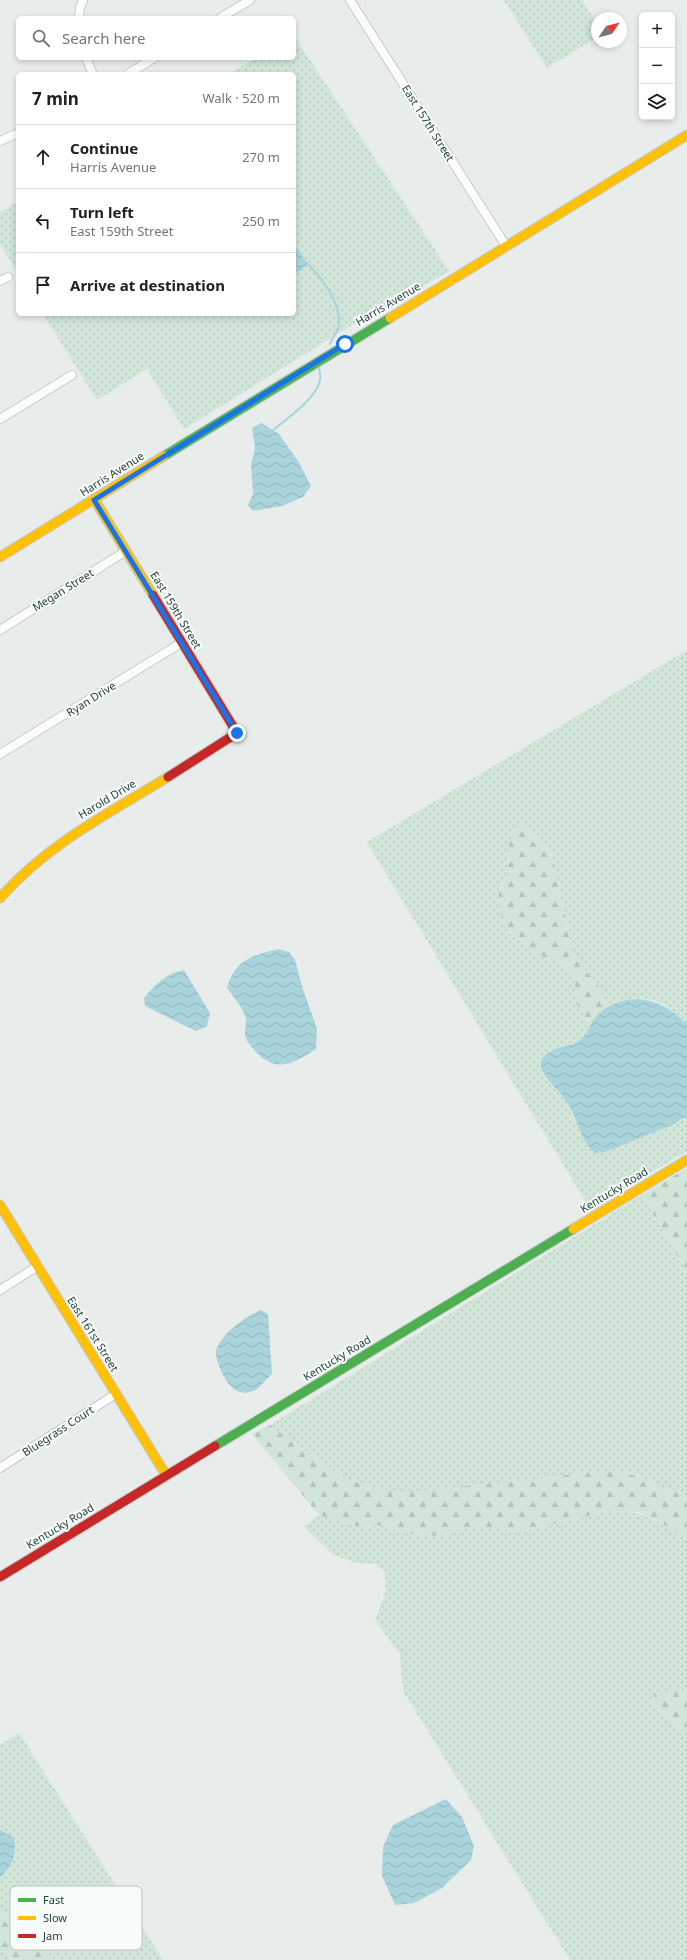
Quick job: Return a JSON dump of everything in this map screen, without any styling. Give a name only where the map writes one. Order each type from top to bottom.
[{"type":"street","points":[[79,16],[83,0]]},
{"type":"street","points":[[223,16],[250,0]]},
{"type":"street","name":"East 157th Street","points":[[350,0],[506,246]]},
{"type":"street","points":[[87,60],[92,72]]},
{"type":"street","points":[[131,72],[151,60]]},
{"type":"street","points":[[0,141],[16,134]]},
{"type":"street","name":"Harris Avenue","points":[[0,557],[687,135]]},
{"type":"street","points":[[0,282],[8,277]]},
{"type":"street","points":[[0,419],[72,375]]},
{"type":"street","name":"East 159th Street","points":[[94,500],[237,733]]},
{"type":"street","name":"Megan Street","points":[[0,630],[126,551]]},
{"type":"street","name":"Ryan Drive","points":[[0,754],[181,643]]},
{"type":"street","name":"Harold Drive","points":[[0,898],[27,867],[56,844],[157,784],[237,733]]},
{"type":"street","name":"Kentucky Road","points":[[0,1577],[687,1160]]},
{"type":"street","name":"East 161st Street","points":[[0,1205],[166,1475]]},
{"type":"street","points":[[0,1290],[38,1266]]},
{"type":"street","name":"Bluegrass Court","points":[[0,1468],[116,1394]]},
{"type":"green space","points":[[504,0],[582,0],[591,14],[591,41],[547,68]]},
{"type":"green space","points":[[296,39],[449,271],[383,311],[381,307],[184,429],[147,369],[97,400],[44,316],[296,316],[296,72],[232,72],[252,60],[296,60]]},
{"type":"green space","points":[[16,202],[16,270],[0,244],[0,212]]},
{"type":"green space","points":[[687,650],[687,1024],[676,1013],[657,1001],[628,999],[608,1006],[599,987],[574,954],[552,856],[546,844],[536,832],[508,857],[508,875],[501,884],[509,933],[531,950],[569,968],[574,975],[575,986],[585,1018],[591,1024],[588,1031],[580,1040],[551,1051],[543,1073],[568,1103],[574,1119],[605,1152],[670,1126],[687,1116],[687,1151],[590,1209],[367,842]]},
{"type":"green space","points":[[521,825],[532,831],[543,840],[552,856],[574,954],[599,987],[608,1006],[591,1024],[582,1014],[577,1004],[575,997],[575,980],[570,969],[527,948],[508,929],[500,911],[498,901],[501,887],[508,875],[508,856],[511,838],[516,826]]},
{"type":"green space","points":[[687,1168],[687,1272],[642,1195]]},
{"type":"green space","points":[[642,1195],[687,1272],[687,1497],[632,1473],[422,1491],[383,1490],[358,1483],[332,1469],[270,1425]]},
{"type":"green space","points":[[270,1425],[332,1469],[358,1483],[383,1490],[422,1491],[611,1470],[631,1474],[660,1484],[687,1497],[687,1540],[662,1523],[639,1512],[621,1511],[604,1512],[520,1532],[493,1528],[462,1529],[441,1536],[400,1532],[380,1525],[354,1526],[319,1515],[252,1434]]},
{"type":"green space","points":[[621,1511],[648,1517],[664,1525],[687,1540],[687,1692],[684,1690],[656,1692],[650,1704],[687,1734],[687,1960],[570,1960],[403,1691],[400,1654],[375,1620],[386,1591],[385,1572],[376,1564],[357,1563],[333,1555],[304,1527],[319,1515],[354,1526],[380,1525],[400,1532],[441,1536],[462,1529],[493,1528],[520,1532],[604,1512]]},
{"type":"green space","points":[[684,1690],[687,1692],[687,1734],[650,1704],[656,1692]]},
{"type":"green space","points":[[19,1733],[116,1886],[10,1886],[10,1916],[0,1910],[0,1745]]},
{"type":"green space","points":[[0,1910],[10,1916],[10,1950],[46,1950],[55,1960],[13,1960],[0,1948]]},
{"type":"green space","points":[[142,1927],[163,1960],[55,1960],[46,1950],[142,1950]]},
{"type":"green space","points":[[0,1948],[13,1960],[0,1960]]},
{"type":"water","points":[[296,247],[308,264],[296,272]]},
{"type":"water","points":[[261,423],[279,434],[298,461],[311,486],[303,497],[282,506],[253,511],[248,505],[253,494],[251,465],[255,448],[252,428]]},
{"type":"water","points":[[279,949],[289,952],[295,960],[302,986],[317,1029],[316,1049],[293,1062],[286,1064],[271,1063],[263,1059],[249,1044],[245,1034],[245,1014],[227,987],[235,970],[241,964],[253,956]]},
{"type":"water","points":[[184,970],[210,1013],[207,1026],[196,1031],[145,1006],[144,998],[157,984],[166,977]]},
{"type":"water","points":[[636,999],[664,1006],[687,1024],[687,1116],[670,1126],[605,1152],[595,1153],[582,1135],[567,1102],[543,1072],[541,1063],[543,1058],[550,1052],[573,1044],[582,1038],[595,1018],[605,1009],[622,1001]]},
{"type":"water","points":[[261,1310],[268,1314],[272,1374],[257,1389],[244,1393],[229,1385],[217,1359],[216,1350],[223,1338],[235,1326]]},
{"type":"water","points":[[446,1799],[462,1817],[474,1846],[471,1860],[442,1888],[414,1903],[395,1905],[382,1876],[383,1847],[393,1825]]},
{"type":"water","points":[[0,1830],[14,1838],[15,1849],[13,1859],[8,1869],[0,1877]]},
{"type":"waterway","points":[[308,264],[330,291],[337,307],[339,326],[330,344]]},
{"type":"waterway","points":[[273,430],[308,401],[318,387],[320,380],[319,367]]},
{"type":"traffic: fast","points":[[164,456],[390,318]]},
{"type":"traffic: fast","points":[[215,1446],[573,1229]]},
{"type":"traffic: slow","points":[[390,318],[687,135]]},
{"type":"traffic: slow","points":[[0,557],[164,456]]},
{"type":"traffic: slow","points":[[94,499],[153,595]]},
{"type":"traffic: slow","points":[[0,898],[38,861],[58,846],[101,817],[168,777]]},
{"type":"traffic: slow","points":[[573,1229],[687,1160]]},
{"type":"traffic: slow","points":[[0,1205],[166,1475]]},
{"type":"traffic: jam","points":[[153,595],[237,733],[168,777]]},
{"type":"traffic: jam","points":[[0,1577],[215,1446]]},
{"type":"route","points":[[237,733],[94,500],[345,344]]}]
